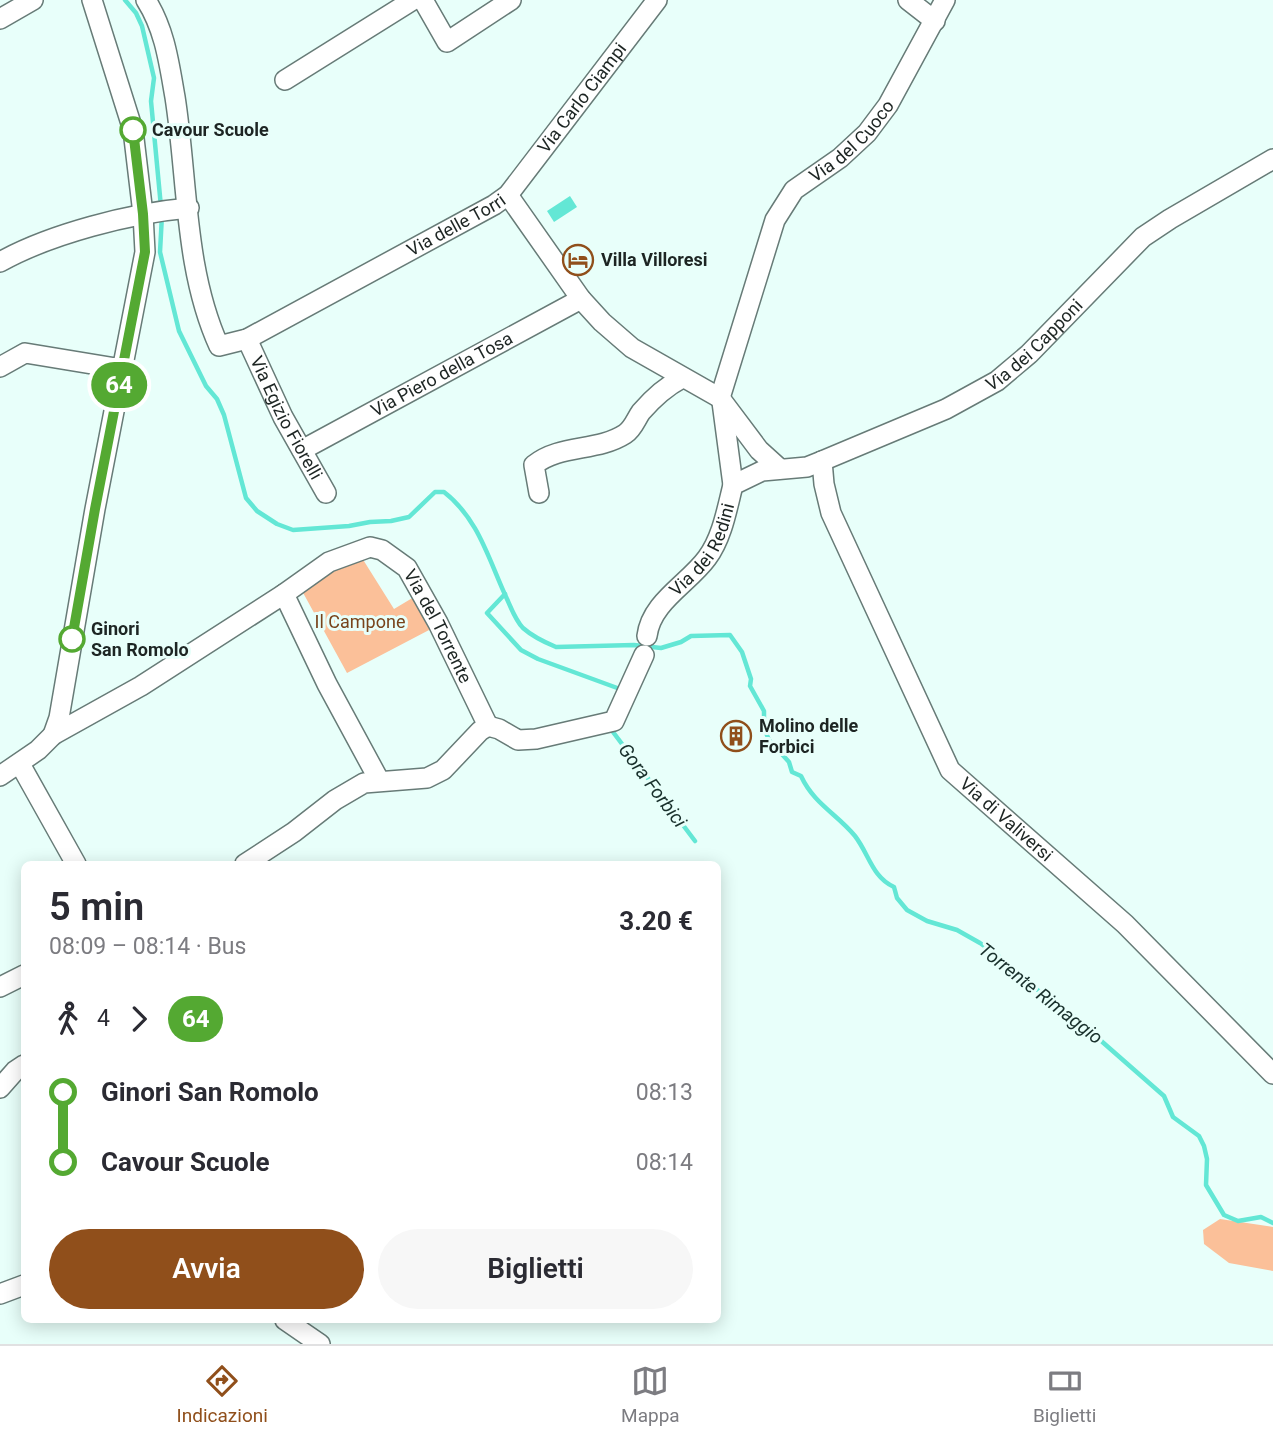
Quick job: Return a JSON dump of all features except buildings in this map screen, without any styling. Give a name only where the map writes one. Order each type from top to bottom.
[{"type":"street","points":[[0,19],[33,0]]},
{"type":"street","points":[[53,735],[59,718],[150,213],[133,130],[92,0]]},
{"type":"street","points":[[146,0],[159,26],[169,61],[183,208],[211,327],[219,346],[247,339]]},
{"type":"street","points":[[285,80],[413,0]]},
{"type":"street","points":[[423,0],[447,41],[511,0]]},
{"type":"street","name":"Via Carlo Ciampi","points":[[508,195],[657,0]]},
{"type":"street","points":[[908,0],[935,21]]},
{"type":"street","name":"Via del Cuoco","points":[[721,400],[775,220],[794,190],[840,158],[867,133],[888,106],[945,0]]},
{"type":"street","name":"Via dei Capponi","points":[[771,470],[807,467],[946,409],[997,382],[1030,354],[1143,237],[1273,159]]},
{"type":"street","name":"Via delle Torri","points":[[247,339],[508,195],[581,299],[602,322],[632,348],[721,400],[771,470]]},
{"type":"street","points":[[0,262],[64,236],[150,213],[183,208]]},
{"type":"street","name":"Via Piero della Tosa","points":[[302,450],[581,299]]},
{"type":"street","name":"Via Egizio Fiorelli","points":[[247,339],[283,417],[326,493]]},
{"type":"street","points":[[0,368],[25,353],[122,369]]},
{"type":"street","points":[[539,493],[534,465],[546,456],[610,442],[629,432],[660,390],[682,378]]},
{"type":"street","points":[[721,400],[733,485]]},
{"type":"street","name":"Via di Valiversi","points":[[822,461],[831,513],[950,770],[1125,924],[1273,1074]]},
{"type":"street","name":"Via dei Redini","points":[[488,726],[518,740],[536,739],[614,721],[646,645],[649,623],[661,606],[708,556],[725,519],[733,485],[771,470]]},
{"type":"street","name":"Via del Torrente","points":[[0,776],[20,764],[53,735],[141,686],[329,562],[370,547],[382,551],[407,568],[488,726]]},
{"type":"street","points":[[284,594],[327,684],[379,780]]},
{"type":"street","points":[[250,861],[353,788],[379,780],[427,778],[434,775],[456,759],[480,731],[488,726]]},
{"type":"street","points":[[20,764],[74,861]]},
{"type":"street","points":[[0,987],[21,976]]},
{"type":"street","points":[[0,1087],[21,1073]]},
{"type":"street","points":[[0,1294],[21,1286]]},
{"type":"street","points":[[289,1323],[320,1344]]},
{"type":"green space","name":"Il Campone","points":[[362,558],[394,609],[414,597],[431,629],[347,673],[301,589],[327,572]]},
{"type":"green space","points":[[1220,1219],[1273,1227],[1273,1271],[1229,1263],[1204,1244],[1203,1230]]},
{"type":"shaded area","points":[[570,196],[577,207],[554,222],[547,211]]},
{"type":"waterway","name":"Torrente Rimaggio","points":[[125,0],[142,26],[154,78],[151,101],[161,207]]},
{"type":"waterway","name":"Torrente Rimaggio","points":[[162,215],[160,252],[179,331],[206,386],[217,399],[224,415],[246,498],[257,511],[277,524],[293,530],[349,526],[409,517],[435,492],[444,492],[475,528],[518,622],[543,641],[556,647],[634,645],[661,648],[691,636],[730,635],[742,652],[751,679],[750,686],[764,711],[764,728],[769,740],[789,762],[792,772],[801,776],[812,794],[855,836],[876,871],[894,887],[897,898],[907,910],[927,921],[957,930],[980,943],[1008,963],[1018,976],[1078,1019],[1164,1096],[1173,1117],[1199,1136],[1207,1159],[1206,1185],[1224,1215],[1238,1221],[1261,1217],[1273,1223]]},
{"type":"waterway","name":"Gora Forbici","points":[[505,594],[487,613],[521,650],[538,659],[620,689],[620,692]]},
{"type":"waterway","name":"Gora Forbici","points":[[610,728],[695,841]]},
{"type":"bus line","name":"64","points":[[72,639],[145,252],[133,130]]},
{"type":"place","name":"Cavour Scuole","points":[[133,130]]},
{"type":"place","name":"Villa Villoresi","points":[[578,260]]},
{"type":"place","name":"Ginori San Romolo","points":[[72,639]]},
{"type":"place","name":"Molino delle Forbici","points":[[736,736]]}]
